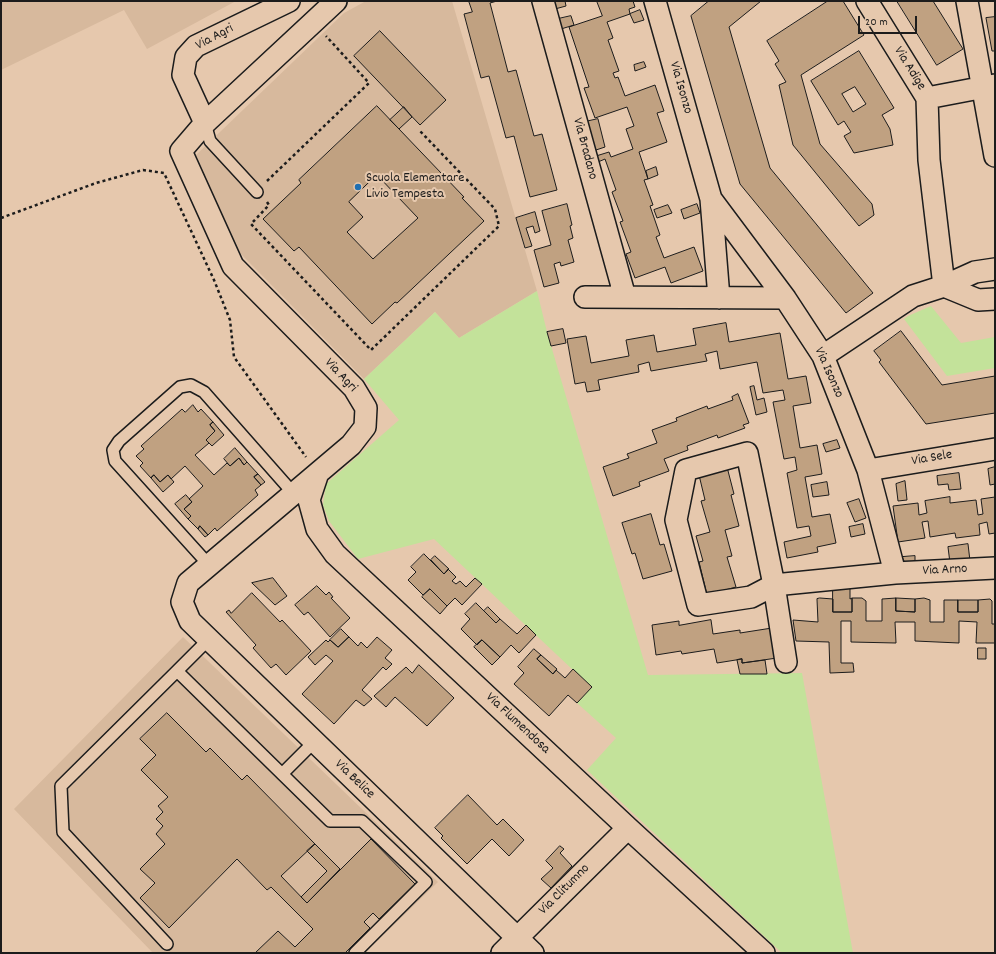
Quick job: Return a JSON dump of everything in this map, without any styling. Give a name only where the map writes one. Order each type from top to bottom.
[{"type":"street","name":"Via Agri","points":[[205,123],[183,75],[186,57],[196,46],[289,1]]},
{"type":"street","name":"Via Agri","points":[[182,602],[188,583],[351,445],[366,426],[366,408],[354,388],[233,266],[180,151],[205,123],[336,1]]},
{"type":"street","name":"Via Bradano","points":[[543,1],[625,297]]},
{"type":"street","name":"Via Isonzo","points":[[655,1],[711,199],[719,298]]},
{"type":"street","name":"Via Adige","points":[[867,1],[927,98],[988,86]]},
{"type":"street","points":[[967,1],[988,86],[995,156]]},
{"type":"street","points":[[927,98],[929,160],[944,286]]},
{"type":"street","name":"Via Isonzo","points":[[711,199],[785,298],[823,356],[868,470],[895,573]]},
{"type":"street","points":[[823,356],[913,296],[944,286],[975,272],[995,269]]},
{"type":"street","points":[[944,286],[978,300],[995,299]]},
{"type":"street","points":[[585,297],[785,298]]},
{"type":"street","name":"Via Sele","points":[[868,470],[995,449]]},
{"type":"street","points":[[774,585],[751,598],[698,605],[676,520],[686,470],[747,453],[774,585],[786,662]]},
{"type":"street","name":"Via Flumendosa","points":[[318,473],[309,500],[317,529],[336,554],[628,828],[764,953]]},
{"type":"street","name":"Via Arno","points":[[774,585],[895,573],[995,568]]},
{"type":"street","name":"Via Belice","points":[[182,602],[190,622],[314,742],[435,875],[517,938],[532,953]]},
{"type":"street","name":"Via Clitumno","points":[[502,953],[628,828]]},
{"type":"lane","points":[[205,123],[210,141],[257,192]]},
{"type":"lane","points":[[209,565],[115,461],[113,450],[119,441],[180,388],[191,385],[204,392],[294,494]]},
{"type":"lane","points":[[167,944],[63,832],[61,786],[209,639]]},
{"type":"lane","points":[[177,671],[330,821],[362,820],[435,875],[354,953]]},
{"type":"lane","points":[[282,774],[314,742]]},
{"type":"path","points":[[323,33],[369,83],[257,192],[269,205],[251,224],[371,350],[499,226],[495,209],[419,130]]},
{"type":"path","points":[[1,218],[96,183],[143,170],[164,173],[214,280],[230,320],[234,357],[318,473]]},
{"type":"shaded area","points":[[1,1],[236,1],[147,49],[124,10],[1,70]]},
{"type":"shaded area","name":"Scuola Elementare Livio Tempesta","points":[[366,1],[452,1],[537,291],[459,338],[435,312],[364,379],[240,253],[196,155],[344,13]]},
{"type":"shaded area","points":[[183,637],[438,882],[365,953],[153,953],[14,809]]},
{"type":"green space","points":[[537,291],[547,332],[648,675],[802,673],[853,953],[782,953],[587,770],[616,738],[577,703],[591,687],[434,539],[358,559],[329,521],[323,505],[326,484],[399,420],[364,379],[435,312],[459,338]]},
{"type":"green space","points":[[931,306],[961,343],[995,337],[995,368],[947,376],[904,319]]},
{"type":"building","points":[[469,1],[497,1],[490,3],[508,72],[516,70],[534,136],[542,134],[557,190],[530,197],[514,136],[506,138],[489,76],[481,78],[464,14],[472,12]]},
{"type":"building","points":[[553,1],[565,1],[566,6],[555,9]]},
{"type":"building","points":[[597,1],[633,1],[635,7],[629,9],[630,14],[607,22],[613,38],[608,40],[619,71],[613,73],[615,78],[618,77],[625,96],[655,85],[664,111],[657,113],[667,142],[639,152],[648,179],[644,180],[653,205],[650,206],[660,235],[656,237],[664,258],[694,247],[703,271],[671,283],[665,267],[635,278],[626,254],[631,252],[620,222],[623,221],[612,192],[616,190],[605,159],[598,162],[596,156],[609,152],[611,157],[633,149],[626,129],[634,126],[627,107],[595,118],[584,88],[589,87],[569,27],[602,16]]},
{"type":"building","points":[[709,1],[761,1],[729,27],[770,168],[873,293],[846,313],[740,184],[691,16]]},
{"type":"building","points":[[828,1],[843,1],[864,35],[801,75],[820,144],[872,204],[874,215],[859,226],[793,145],[779,85],[786,82],[775,64],[779,61],[767,41]]},
{"type":"building","points":[[897,1],[933,1],[963,49],[937,65]]},
{"type":"building","points":[[640,10],[644,20],[634,23],[630,14]]},
{"type":"building","points":[[571,16],[574,25],[561,29],[558,19]]},
{"type":"building","points":[[995,17],[995,51],[992,51],[986,18]]},
{"type":"building","points":[[380,31],[446,100],[420,125],[354,56]]},
{"type":"building","points":[[859,51],[894,108],[882,115],[890,129],[893,145],[854,153],[844,136],[851,132],[844,121],[838,125],[811,81]],"holes":[[[855,87],[866,104],[853,112],[842,94]]]},
{"type":"building","points":[[644,62],[646,67],[635,71],[634,65]]},
{"type":"building","points":[[377,106],[464,197],[462,198],[484,221],[397,303],[395,302],[372,324],[299,247],[294,251],[263,219],[301,183],[299,180]],"holes":[[[377,175],[418,218],[373,259],[347,232],[363,217],[349,202]]]},
{"type":"building","points":[[404,107],[412,117],[399,129],[390,120]]},
{"type":"building","points":[[598,119],[605,147],[593,151],[585,122]]},
{"type":"building","points":[[656,167],[658,175],[648,179],[646,171]]},
{"type":"building","points":[[567,204],[572,225],[570,226],[573,238],[568,240],[574,262],[561,266],[560,262],[554,264],[559,283],[544,287],[534,250],[551,245],[542,211]]},
{"type":"building","points":[[697,204],[700,213],[684,219],[681,210]]},
{"type":"building","points":[[668,205],[672,213],[657,218],[654,210]]},
{"type":"building","points":[[535,212],[540,231],[535,233],[533,226],[526,228],[532,246],[525,248],[516,218]]},
{"type":"building","points":[[726,323],[729,342],[780,333],[788,379],[806,376],[811,403],[793,406],[800,448],[817,445],[822,474],[805,477],[812,517],[830,514],[836,543],[817,547],[818,552],[787,558],[784,542],[811,536],[809,526],[797,528],[787,473],[797,470],[795,457],[784,459],[773,402],[785,400],[783,390],[763,393],[757,362],[720,369],[717,351],[705,354],[707,361],[651,371],[649,362],[638,365],[639,372],[598,380],[600,390],[587,392],[585,382],[575,384],[567,339],[586,336],[591,363],[629,356],[626,340],[654,335],[657,352],[696,345],[693,329]]},
{"type":"building","points":[[563,329],[566,343],[551,346],[547,332]]},
{"type":"building","points":[[901,331],[942,385],[995,376],[995,413],[926,424],[879,362],[881,360],[874,351]]},
{"type":"building","points":[[754,386],[757,400],[764,398],[767,412],[756,415],[750,387]]},
{"type":"building","points":[[738,394],[749,423],[743,425],[745,428],[718,438],[717,435],[687,446],[688,450],[664,459],[669,471],[639,482],[640,486],[613,496],[603,467],[629,458],[627,454],[657,443],[652,430],[677,421],[676,418],[707,406],[708,409],[733,400],[732,397]]},
{"type":"building","points":[[193,405],[198,412],[201,409],[213,422],[210,425],[215,431],[206,440],[209,443],[195,455],[214,475],[227,463],[230,466],[239,458],[244,465],[247,462],[258,474],[254,477],[261,485],[255,490],[258,495],[217,531],[215,528],[208,535],[200,526],[198,529],[188,519],[191,516],[184,509],[192,502],[189,499],[203,486],[185,466],[171,479],[168,475],[160,482],[154,475],[151,478],[140,466],[143,463],[136,456],[144,449],[141,446],[182,409],[185,412]]},
{"type":"building","points":[[213,422],[224,435],[212,446],[206,440],[215,431],[210,425]]},
{"type":"building","points":[[837,440],[840,448],[826,452],[823,444]]},
{"type":"building","points":[[235,448],[247,462],[244,465],[239,458],[230,466],[224,459]]},
{"type":"building","points":[[727,467],[734,494],[731,495],[739,526],[725,530],[732,556],[727,557],[736,587],[707,595],[699,562],[703,561],[696,536],[710,532],[701,501],[705,500],[699,475]]},
{"type":"building","points":[[995,467],[995,484],[990,485],[988,469]]},
{"type":"building","points":[[959,473],[961,489],[949,490],[948,484],[938,485],[937,476]]},
{"type":"building","points":[[258,474],[265,482],[261,485],[254,477]]},
{"type":"building","points":[[154,475],[160,482],[168,475],[174,482],[163,492],[151,478]]},
{"type":"building","points":[[905,481],[907,500],[898,501],[896,484]]},
{"type":"building","points":[[827,482],[829,495],[813,497],[811,485]]},
{"type":"building","points":[[186,495],[192,502],[184,509],[191,516],[188,519],[175,504]]},
{"type":"building","points":[[950,497],[950,503],[976,500],[978,515],[983,514],[981,499],[995,497],[995,533],[989,534],[987,522],[979,524],[980,535],[956,538],[955,533],[930,537],[928,521],[922,522],[925,538],[898,542],[893,506],[918,503],[919,515],[927,513],[925,501]]},
{"type":"building","points":[[859,499],[866,518],[855,522],[847,503]]},
{"type":"building","points":[[651,514],[660,545],[664,544],[672,571],[643,579],[635,553],[632,554],[622,523]]},
{"type":"building","points":[[863,524],[865,534],[851,537],[849,527]]},
{"type":"building","points":[[200,526],[208,535],[205,537],[198,529]]},
{"type":"building","points":[[968,544],[970,561],[950,563],[948,547]]},
{"type":"building","points":[[424,554],[444,574],[448,569],[456,577],[452,581],[456,584],[460,581],[466,587],[475,578],[482,584],[462,605],[455,598],[447,606],[430,589],[423,595],[408,580],[416,572],[411,567]]},
{"type":"building","points":[[435,556],[449,569],[444,574],[431,560]]},
{"type":"building","points":[[915,556],[915,564],[906,565],[902,557]]},
{"type":"building","points":[[273,578],[287,596],[275,605],[252,583]]},
{"type":"building","points":[[317,586],[326,595],[329,592],[333,597],[331,598],[350,618],[330,637],[308,612],[304,615],[295,605]]},
{"type":"building","points":[[833,587],[850,587],[852,612],[833,612]]},
{"type":"building","points":[[430,589],[447,606],[440,614],[422,597]]},
{"type":"building","points":[[252,593],[280,622],[282,620],[311,651],[286,675],[276,664],[271,668],[253,648],[256,645],[226,612],[229,610],[231,613]]},
{"type":"building","points":[[852,598],[862,598],[866,601],[866,621],[882,621],[882,599],[896,598],[896,611],[915,612],[915,599],[924,598],[930,600],[930,622],[944,622],[944,600],[958,600],[958,612],[978,612],[978,600],[990,599],[992,601],[992,624],[995,624],[995,643],[976,643],[977,622],[959,621],[959,643],[915,641],[915,622],[895,622],[896,643],[851,642],[851,621],[841,621],[841,663],[853,663],[854,672],[830,673],[829,642],[796,641],[793,620],[818,622],[817,599],[833,599],[833,612],[852,612]]},
{"type":"building","points":[[896,598],[915,599],[915,612],[896,611]]},
{"type":"building","points":[[958,600],[978,600],[978,612],[958,612]]},
{"type":"building","points":[[476,603],[496,623],[500,619],[517,634],[526,625],[536,635],[519,653],[511,645],[500,657],[482,640],[477,645],[461,629],[470,619],[465,614]]},
{"type":"building","points":[[488,607],[500,619],[496,623],[484,611]]},
{"type":"building","points":[[711,620],[713,634],[740,630],[740,633],[772,628],[777,658],[742,663],[742,659],[717,663],[714,649],[682,654],[681,651],[656,655],[652,625],[679,621],[679,625]]},
{"type":"building","points":[[341,629],[349,637],[338,647],[330,640]]},
{"type":"building","points":[[349,637],[358,646],[361,642],[367,648],[377,637],[392,650],[385,658],[392,664],[386,670],[383,667],[362,690],[372,699],[364,706],[356,700],[334,724],[302,694],[333,661],[326,655],[315,665],[308,657],[326,640],[328,642],[330,640],[338,647]]},
{"type":"building","points":[[482,640],[500,657],[492,665],[474,647]]},
{"type":"building","points":[[978,648],[986,648],[986,659],[978,659]]},
{"type":"building","points":[[534,649],[541,655],[537,659],[553,674],[556,670],[565,678],[573,669],[592,687],[577,703],[568,695],[549,716],[514,684],[524,673],[518,667]]},
{"type":"building","points":[[541,655],[557,669],[553,674],[537,659]]},
{"type":"building","points":[[742,659],[742,663],[765,660],[767,674],[740,674],[737,660]]},
{"type":"building","points":[[419,665],[454,698],[427,726],[395,697],[386,707],[374,696],[406,667],[412,673]]},
{"type":"building","points":[[167,713],[206,752],[210,748],[242,780],[247,775],[315,844],[281,876],[307,903],[371,839],[415,884],[379,919],[373,913],[364,922],[370,928],[345,953],[255,953],[278,931],[295,947],[313,929],[271,887],[267,890],[237,859],[169,928],[140,898],[155,883],[140,869],[165,844],[156,834],[163,826],[156,819],[163,812],[158,806],[168,797],[141,770],[156,755],[140,739]]},
{"type":"building","points":[[468,795],[497,825],[503,819],[524,840],[509,856],[492,839],[467,864],[441,838],[443,836],[435,828]]},
{"type":"building","points":[[315,844],[340,869],[307,903],[301,897],[327,871],[307,851]]},
{"type":"building","points":[[560,846],[564,849],[560,853],[572,866],[551,888],[541,879],[553,868],[546,861]]},
{"type":"place","name":"Scuola Elementare Livio Tempesta","points":[[358,187]]}]
